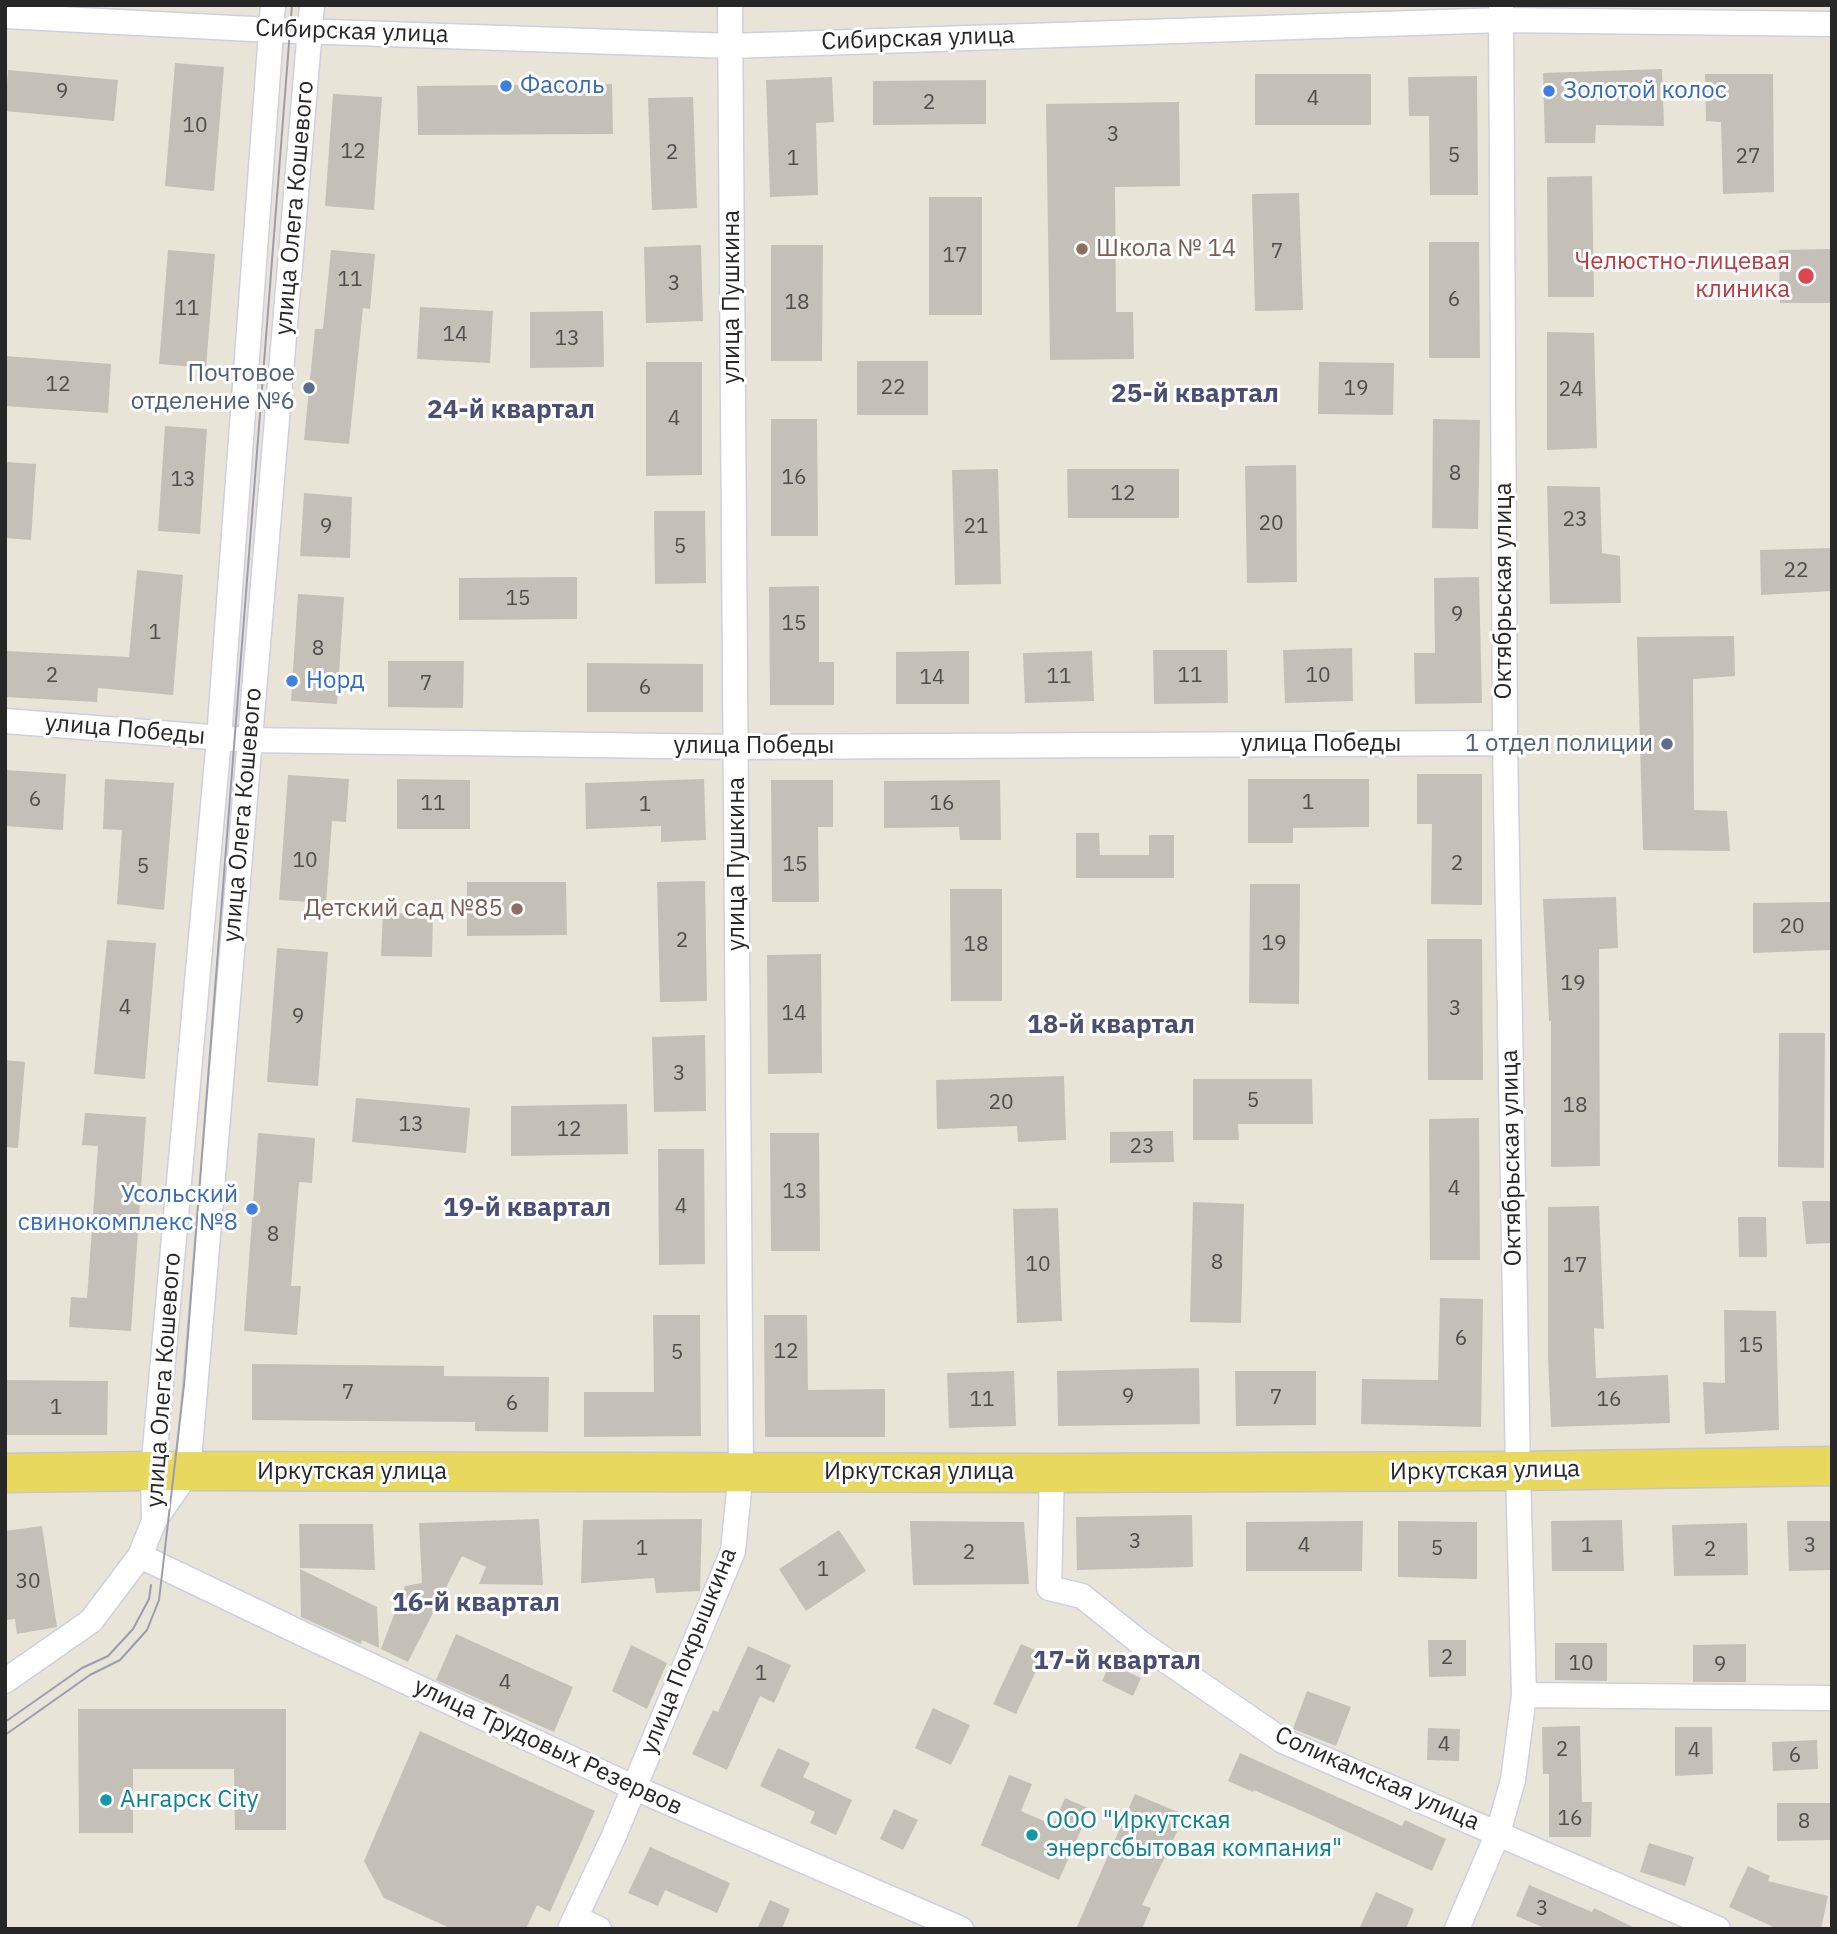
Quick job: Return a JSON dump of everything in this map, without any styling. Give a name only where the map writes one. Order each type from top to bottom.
[{"type":"main road","name":"Иркутская улица","points":[[5,1473],[1052,1473],[1518,1471],[1832,1466]]},
{"type":"street","name":"улица Олега Кошевого","points":[[154,1521],[171,1472],[219,738],[273,5]]},
{"type":"street","name":"улица Олега Кошевого","points":[[154,1521],[171,1472],[249,740],[312,5]]},
{"type":"street","name":"улица Пушкина","points":[[730,5],[741,1471]]},
{"type":"street","name":"Сибирская улица","points":[[5,16],[310,32],[731,46],[1501,13],[1832,24]]},
{"type":"street","name":"Октябрьская улица","points":[[1457,1929],[1498,1833],[1513,1780],[1524,1695],[1504,743],[1501,13]]},
{"type":"street","name":"улица Победы","points":[[5,721],[249,740],[736,747],[1504,743]]},
{"type":"street","name":"улица Покрышкина","points":[[572,1923],[635,1787],[733,1551],[741,1471]]},
{"type":"street","name":"Соликамская улица","points":[[1052,1473],[1049,1588],[1082,1596],[1142,1644],[1283,1741],[1718,1929]]},
{"type":"street","points":[[5,1681],[91,1621],[140,1556],[154,1521]]},
{"type":"street","name":"улица Трудовых Резервов","points":[[140,1556],[635,1787],[961,1929]]},
{"type":"street","points":[[1524,1695],[1832,1698]]},
{"type":"street","points":[[572,1923],[599,1929]]},
{"type":"building","points":[[175,63],[224,67],[214,191],[165,186]]},
{"type":"building","points":[[1662,69],[1664,126],[1596,125],[1595,143],[1545,143],[1543,73]]},
{"type":"building","points":[[8,70],[118,80],[114,121],[5,111]]},
{"type":"building","points":[[1255,74],[1371,74],[1371,125],[1255,125]]},
{"type":"building","points":[[1705,74],[1773,74],[1774,192],[1723,194],[1721,122],[1706,121]]},
{"type":"building","points":[[1477,76],[1478,195],[1430,195],[1429,116],[1409,116],[1408,77]]},
{"type":"building","points":[[832,77],[834,122],[816,123],[818,195],[770,197],[766,80]]},
{"type":"building","points":[[986,80],[986,124],[873,125],[873,81]]},
{"type":"building","points":[[612,84],[613,134],[418,135],[417,86]]},
{"type":"building","points":[[333,94],[382,97],[374,210],[325,206]]},
{"type":"building","points":[[693,97],[697,208],[652,210],[648,98]]},
{"type":"building","points":[[1179,102],[1180,186],[1115,187],[1116,312],[1133,312],[1134,359],[1050,360],[1046,104]]},
{"type":"building","points":[[1592,176],[1594,297],[1548,297],[1547,177]]},
{"type":"building","points":[[1299,193],[1303,310],[1255,311],[1252,194]]},
{"type":"building","points":[[929,197],[982,197],[982,315],[929,315]]},
{"type":"building","points":[[1429,242],[1479,242],[1480,358],[1429,358]]},
{"type":"building","points":[[701,245],[703,321],[646,323],[644,247]]},
{"type":"building","points":[[771,245],[823,245],[822,361],[771,361]]},
{"type":"building","name":"Челюстно-лицевая клиника","points":[[1832,249],[1832,303],[1780,303],[1779,250]]},
{"type":"building","points":[[168,250],[215,254],[206,368],[159,364]]},
{"type":"building","points":[[331,250],[375,254],[370,309],[363,308],[349,444],[304,440],[315,329],[323,329]]},
{"type":"building","points":[[420,307],[493,311],[490,363],[417,359]]},
{"type":"building","points":[[603,311],[604,367],[530,368],[530,312]]},
{"type":"building","points":[[1547,332],[1594,333],[1597,448],[1547,450]]},
{"type":"building","points":[[5,356],[111,364],[108,413],[5,406]]},
{"type":"building","points":[[857,361],[928,361],[928,415],[857,415]]},
{"type":"building","points":[[646,362],[702,362],[702,475],[646,476]]},
{"type":"building","points":[[1319,362],[1394,363],[1393,415],[1318,414]]},
{"type":"building","points":[[771,419],[817,419],[818,536],[771,536]]},
{"type":"building","points":[[1433,419],[1480,420],[1478,529],[1432,528]]},
{"type":"building","points":[[165,426],[207,429],[200,534],[158,531]]},
{"type":"building","points":[[5,462],[36,464],[31,540],[5,538]]},
{"type":"building","points":[[1296,465],[1297,582],[1247,583],[1245,466]]},
{"type":"building","points":[[998,469],[1001,584],[955,585],[952,470]]},
{"type":"building","points":[[1067,469],[1179,469],[1179,518],[1068,518]]},
{"type":"building","points":[[1547,486],[1600,487],[1602,553],[1620,556],[1621,603],[1550,604]]},
{"type":"building","points":[[304,493],[352,497],[350,558],[300,556]]},
{"type":"building","points":[[654,511],[705,511],[706,583],[655,584]]},
{"type":"building","points":[[1832,548],[1832,591],[1761,595],[1760,550]]},
{"type":"building","points":[[137,570],[183,575],[173,695],[98,688],[97,702],[5,697],[5,651],[129,657]]},
{"type":"building","points":[[577,577],[577,619],[459,620],[459,578]]},
{"type":"building","points":[[1479,577],[1482,703],[1415,704],[1414,653],[1435,653],[1434,578]]},
{"type":"building","points":[[819,586],[819,662],[834,662],[834,705],[770,705],[769,587]]},
{"type":"building","points":[[298,594],[344,597],[337,704],[291,701]]},
{"type":"building","name":"1 отдел полиции","points":[[1734,636],[1735,676],[1693,679],[1694,810],[1727,811],[1730,851],[1643,850],[1637,637]]},
{"type":"building","points":[[1352,648],[1353,701],[1285,703],[1283,650]]},
{"type":"building","points":[[1153,650],[1227,650],[1228,703],[1154,704]]},
{"type":"building","points":[[969,651],[969,704],[896,704],[896,652]]},
{"type":"building","points":[[1092,651],[1094,701],[1025,703],[1023,653]]},
{"type":"building","points":[[388,661],[464,661],[463,708],[388,707]]},
{"type":"building","points":[[587,663],[703,664],[703,712],[587,712]]},
{"type":"building","points":[[5,770],[66,774],[63,830],[5,826]]},
{"type":"building","points":[[1417,774],[1482,774],[1482,905],[1431,904],[1432,824],[1417,824]]},
{"type":"building","points":[[288,775],[349,779],[346,822],[332,821],[326,903],[279,900]]},
{"type":"building","points":[[105,779],[174,783],[164,910],[117,904],[122,830],[103,829]]},
{"type":"building","points":[[397,779],[470,780],[470,829],[397,829]]},
{"type":"building","points":[[704,779],[706,840],[661,842],[661,826],[586,829],[585,783]]},
{"type":"building","points":[[1248,779],[1369,779],[1369,827],[1293,828],[1293,843],[1248,843]]},
{"type":"building","points":[[771,780],[833,780],[833,827],[818,827],[819,902],[772,902]]},
{"type":"building","points":[[1000,780],[1001,840],[960,840],[959,827],[884,828],[884,781]]},
{"type":"building","points":[[1076,833],[1099,833],[1100,855],[1149,855],[1149,835],[1174,835],[1174,878],[1076,878]]},
{"type":"building","points":[[705,881],[707,1001],[660,1002],[657,882]]},
{"type":"building","name":"Детский сад №85","points":[[467,882],[566,882],[567,935],[467,936]]},
{"type":"building","points":[[1250,884],[1300,884],[1299,1004],[1249,1003]]},
{"type":"building","points":[[950,889],[1002,889],[1002,1001],[951,1001]]},
{"type":"building","points":[[1616,897],[1618,948],[1599,949],[1600,1166],[1551,1167],[1551,1021],[1543,899]]},
{"type":"building","points":[[1832,902],[1832,950],[1753,953],[1753,903]]},
{"type":"building","points":[[383,913],[433,914],[432,957],[381,956]]},
{"type":"building","points":[[1427,939],[1482,939],[1483,1080],[1428,1080]]},
{"type":"building","points":[[107,940],[156,943],[145,1079],[94,1074]]},
{"type":"building","points":[[277,948],[328,952],[318,1086],[267,1082]]},
{"type":"building","points":[[821,954],[822,1073],[768,1074],[767,955]]},
{"type":"building","points":[[1779,1033],[1825,1033],[1824,1168],[1778,1167]]},
{"type":"building","points":[[705,1035],[706,1111],[654,1112],[652,1037]]},
{"type":"building","points":[[5,1060],[25,1062],[18,1148],[5,1147]]},
{"type":"building","points":[[1064,1076],[1066,1140],[1018,1142],[1017,1126],[937,1129],[936,1080]]},
{"type":"building","points":[[1193,1079],[1312,1079],[1313,1124],[1238,1124],[1239,1140],[1193,1140]]},
{"type":"building","points":[[356,1098],[470,1108],[466,1153],[352,1142]]},
{"type":"building","points":[[627,1104],[628,1154],[511,1156],[511,1106]]},
{"type":"building","points":[[85,1113],[146,1117],[131,1331],[69,1327],[71,1297],[87,1298],[98,1146],[82,1145]]},
{"type":"building","points":[[1479,1118],[1480,1260],[1430,1260],[1429,1119]]},
{"type":"building","points":[[1173,1131],[1174,1162],[1110,1163],[1110,1132]]},
{"type":"building","points":[[258,1133],[315,1138],[312,1183],[299,1182],[291,1286],[301,1286],[297,1335],[244,1331]]},
{"type":"building","points":[[770,1133],[819,1133],[820,1251],[771,1251]]},
{"type":"building","points":[[658,1149],[704,1149],[705,1264],[659,1265]]},
{"type":"building","points":[[1802,1201],[1832,1201],[1832,1243],[1806,1244]]},
{"type":"building","points":[[1193,1202],[1244,1204],[1241,1323],[1190,1322]]},
{"type":"building","points":[[1599,1206],[1604,1329],[1594,1328],[1596,1378],[1668,1375],[1670,1423],[1551,1427],[1548,1207]]},
{"type":"building","points":[[1058,1208],[1062,1321],[1017,1323],[1013,1209]]},
{"type":"building","points":[[1738,1217],[1766,1217],[1767,1257],[1739,1257]]},
{"type":"building","points":[[1440,1298],[1483,1299],[1481,1427],[1361,1424],[1362,1379],[1438,1380]]},
{"type":"building","points":[[1724,1310],[1776,1311],[1779,1430],[1705,1434],[1703,1382],[1725,1383]]},
{"type":"building","points":[[653,1315],[700,1315],[701,1436],[584,1437],[584,1392],[654,1392]]},
{"type":"building","points":[[764,1315],[807,1315],[808,1390],[885,1389],[885,1437],[765,1437]]},
{"type":"building","points":[[252,1364],[444,1366],[444,1376],[549,1377],[548,1432],[475,1431],[475,1422],[252,1420]]},
{"type":"building","points":[[1199,1368],[1200,1424],[1058,1426],[1057,1371]]},
{"type":"building","points":[[1014,1371],[1016,1426],[949,1428],[947,1373]]},
{"type":"building","points":[[1235,1371],[1316,1371],[1316,1425],[1236,1426]]},
{"type":"building","points":[[5,1380],[108,1381],[107,1435],[5,1435]]},
{"type":"building","points":[[1192,1515],[1193,1567],[1077,1570],[1076,1517]]},
{"type":"building","points":[[539,1519],[543,1585],[479,1584],[486,1567],[462,1556],[408,1662],[381,1649],[405,1586],[422,1583],[419,1523]]},
{"type":"building","points":[[702,1519],[700,1591],[656,1593],[654,1578],[581,1583],[583,1520]]},
{"type":"building","points":[[1622,1520],[1624,1571],[1552,1571],[1551,1521]]},
{"type":"building","points":[[910,1521],[1024,1522],[1029,1584],[913,1585]]},
{"type":"building","points":[[1363,1521],[1362,1571],[1246,1571],[1246,1522]]},
{"type":"building","points":[[1398,1521],[1477,1522],[1477,1579],[1398,1577]]},
{"type":"building","points":[[1787,1521],[1832,1521],[1832,1570],[1789,1571]]},
{"type":"building","points":[[1747,1523],[1748,1575],[1674,1576],[1672,1525]]},
{"type":"building","points":[[299,1524],[373,1524],[375,1570],[300,1568]]},
{"type":"building","points":[[42,1526],[57,1627],[17,1634],[15,1619],[5,1620],[5,1531]]},
{"type":"building","points":[[839,1530],[866,1571],[806,1611],[779,1569]]},
{"type":"building","points":[[300,1569],[377,1607],[379,1648],[362,1640],[361,1644],[301,1617]]},
{"type":"building","points":[[456,1634],[573,1687],[554,1732],[436,1680]]},
{"type":"building","points":[[1428,1640],[1466,1640],[1466,1676],[1429,1677]]},
{"type":"building","points":[[1555,1643],[1607,1643],[1607,1681],[1555,1680]]},
{"type":"building","points":[[1021,1644],[1044,1654],[1016,1714],[993,1704]]},
{"type":"building","points":[[1746,1644],[1746,1682],[1693,1682],[1693,1645]]},
{"type":"building","points":[[631,1645],[667,1663],[647,1709],[612,1691]]},
{"type":"building","points":[[748,1646],[791,1665],[774,1703],[760,1696],[727,1770],[692,1754],[713,1710],[718,1712]]},
{"type":"building","points":[[1110,1664],[1141,1678],[1133,1696],[1102,1681]]},
{"type":"building","points":[[1307,1691],[1351,1707],[1336,1746],[1293,1729]]},
{"type":"building","points":[[933,1708],[970,1725],[951,1765],[915,1748]]},
{"type":"building","name":"Ангарск City","points":[[78,1709],[286,1709],[286,1830],[235,1830],[234,1769],[133,1769],[133,1833],[79,1833]]},
{"type":"building","points":[[1580,1726],[1582,1802],[1592,1802],[1591,1837],[1549,1837],[1549,1774],[1543,1774],[1542,1727]]},
{"type":"building","points":[[1675,1727],[1712,1727],[1713,1774],[1675,1776]]},
{"type":"building","points":[[1428,1728],[1460,1729],[1459,1761],[1427,1760]]},
{"type":"building","points":[[420,1731],[595,1811],[550,1912],[537,1905],[526,1929],[452,1929],[384,1898],[364,1861]]},
{"type":"building","points":[[1817,1740],[1818,1769],[1773,1771],[1772,1742]]},
{"type":"building","points":[[778,1748],[810,1763],[803,1777],[852,1800],[836,1835],[810,1823],[815,1812],[760,1786]]},
{"type":"building","points":[[1240,1753],[1402,1826],[1405,1820],[1446,1839],[1432,1871],[1311,1815],[1228,1781]]},
{"type":"building","name":"ООО \"Иркутская энергсбытовая компания\"","points":[[1009,1775],[1032,1784],[1021,1811],[1053,1825],[1065,1798],[1090,1809],[1059,1880],[981,1845]]},
{"type":"building","points":[[1135,1794],[1185,1815],[1142,1905],[1151,1908],[1142,1929],[1076,1929]]},
{"type":"building","points":[[1777,1803],[1830,1803],[1830,1840],[1777,1841]]},
{"type":"building","points":[[894,1809],[918,1820],[903,1850],[880,1839]]},
{"type":"building","points":[[1649,1843],[1694,1857],[1685,1886],[1640,1872]]},
{"type":"building","points":[[650,1847],[730,1883],[717,1913],[665,1890],[658,1906],[628,1893]]},
{"type":"building","points":[[1748,1866],[1770,1876],[1768,1881],[1828,1896],[1821,1929],[1778,1929],[1729,1907]]},
{"type":"building","points":[[1529,1885],[1592,1912],[1594,1908],[1637,1929],[1547,1929],[1516,1916]]},
{"type":"building","points":[[1376,1892],[1414,1909],[1406,1929],[1359,1929]]},
{"type":"building","points":[[770,1900],[790,1909],[782,1929],[757,1929]]},
{"type":"tram line","points":[[5,1735],[90,1675],[120,1660],[147,1630],[159,1600],[184,1385],[292,5]]},
{"type":"tram line","points":[[5,1722],[82,1668],[108,1656],[133,1629],[149,1599],[151,1585]]},
{"type":"place","name":"Фасоль","points":[[506,86]]},
{"type":"place","name":"Золотой колос","points":[[1549,91]]},
{"type":"place","name":"Школа № 14","points":[[1082,249]]},
{"type":"place","name":"Челюстно-лицевая клиника","points":[[1806,276]]},
{"type":"place","name":"Почтовое отделение №6","points":[[309,388]]},
{"type":"place","name":"Норд","points":[[292,681]]},
{"type":"place","name":"1 отдел полиции","points":[[1667,744]]},
{"type":"place","name":"Детский сад №85","points":[[517,909]]},
{"type":"place","name":"Усольский свинокомплекс №8","points":[[252,1209]]},
{"type":"place","name":"Ангарск City","points":[[106,1800]]},
{"type":"place","name":"ООО \"Иркутская энергсбытовая компания\"","points":[[1032,1835]]},
{"type":"district","name":"25-й квартал","points":[[1195,394]]},
{"type":"district","name":"24-й квартал","points":[[511,410]]},
{"type":"district","name":"18-й квартал","points":[[1111,1025]]},
{"type":"district","name":"19-й квартал","points":[[527,1208]]},
{"type":"district","name":"16-й квартал","points":[[476,1603]]},
{"type":"district","name":"17-й квартал","points":[[1117,1661]]}]
